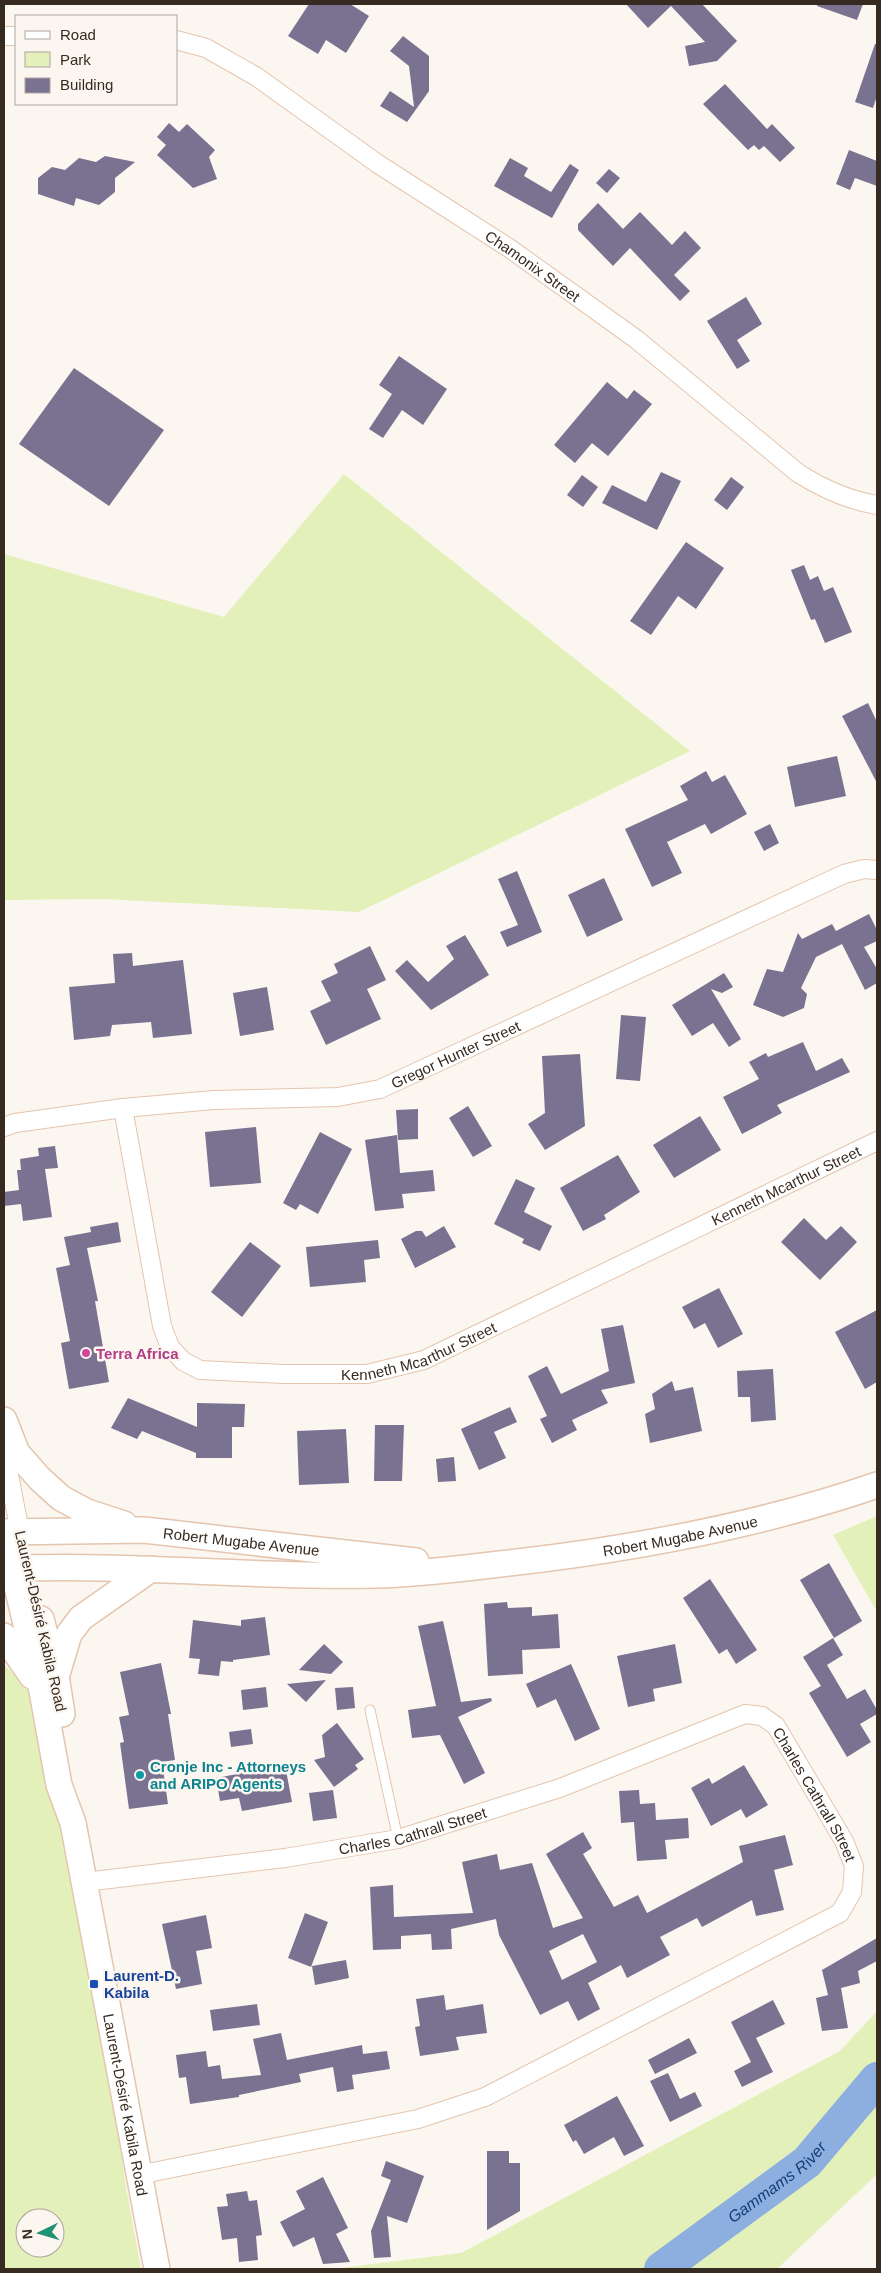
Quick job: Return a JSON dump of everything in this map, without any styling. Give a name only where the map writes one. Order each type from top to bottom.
[{"type":"main road","points":[[4,1420],[17,1453],[40,1479],[61,1498],[88,1512],[144,1530]]},
{"type":"main road","name":"Robert Mugabe Avenue","points":[[14,1569],[151,1569],[204,1572],[378,1575],[478,1566],[609,1550],[719,1530],[802,1510],[877,1485]]},
{"type":"main road","name":"Robert Mugabe Avenue","points":[[8,1532],[144,1530],[209,1536],[280,1547],[478,1566]]},
{"type":"main road","name":"Laurent-Désiré Kabila Road","points":[[8,1532],[14,1569],[49,1683],[59,1785],[73,1823],[85,1882],[157,2269]]},
{"type":"main road","points":[[4,1636],[49,1683],[69,1634],[81,1618],[151,1569]]},
{"type":"street","name":"Chamonix Street","points":[[178,41],[206,48],[257,77],[378,164],[509,248],[636,339],[798,473],[822,488],[847,498],[877,505]]},
{"type":"street","name":"Gregor Hunter Street","points":[[4,1127],[15,1123],[123,1108],[214,1100],[338,1097],[380,1089],[844,874],[864,869],[877,870]]},
{"type":"street","name":"Kenneth Mcarthur Street","points":[[123,1108],[162,1326],[170,1347],[183,1361],[200,1370],[367,1374],[424,1360],[877,1141]]},
{"type":"street","name":"Laurent-Désiré Kabila Road","points":[[4,1449],[8,1532]]},
{"type":"street","name":"Charles Cathrall Street","points":[[85,1882],[285,1858],[398,1839],[560,1788],[745,1714],[762,1716],[776,1726],[844,1841],[854,1866],[852,1892],[840,1913],[485,2097],[418,2119],[138,2175]]},
{"type":"lane","points":[[370,1710],[398,1839]]},
{"type":"green space","points":[[344,474],[690,751],[359,912],[104,899],[4,900],[4,554],[224,617]]},
{"type":"green space","points":[[877,1516],[877,1612],[833,1535]]},
{"type":"green space","points":[[4,1664],[33,1694],[85,1882],[125,2181],[141,2269],[4,2269]]},
{"type":"green space","points":[[877,2011],[877,2174],[777,2269],[333,2269],[461,2253],[840,2051]]},
{"type":"building","points":[[309,4],[350,4],[369,16],[346,53],[326,40],[318,54],[288,36]]},
{"type":"building","points":[[626,4],[702,4],[737,41],[717,61],[689,66],[685,46],[705,42],[671,6],[648,28]]},
{"type":"building","points":[[818,4],[863,4],[857,20],[817,6]]},
{"type":"building","points":[[403,36],[429,56],[429,91],[407,122],[380,106],[390,91],[414,107],[409,66],[390,51]]},
{"type":"building","points":[[875,44],[877,44],[877,96],[873,108],[855,102]]},
{"type":"building","points":[[725,84],[767,129],[772,124],[795,148],[780,162],[764,146],[759,150],[754,145],[748,150],[703,104]]},
{"type":"building","points":[[169,123],[179,132],[187,124],[215,150],[209,157],[217,179],[193,188],[157,155],[166,145],[157,137]]},
{"type":"building","points":[[849,150],[877,161],[877,186],[855,178],[850,190],[836,184]]},
{"type":"building","points":[[105,156],[135,162],[115,178],[115,192],[99,205],[76,198],[74,206],[38,194],[38,178],[52,167],[65,170],[79,158],[96,162]]},
{"type":"building","points":[[510,158],[528,168],[524,176],[551,192],[570,164],[579,170],[552,218],[494,186]]},
{"type":"building","points":[[609,169],[620,178],[607,193],[596,183]]},
{"type":"building","points":[[598,203],[623,229],[640,212],[672,245],[685,231],[701,248],[674,275],[690,291],[680,301],[630,248],[613,266],[578,230],[578,224]]},
{"type":"building","points":[[746,297],[762,324],[737,340],[750,361],[737,369],[707,321]]},
{"type":"building","points":[[399,356],[447,389],[423,425],[402,410],[383,438],[369,429],[392,394],[379,385]]},
{"type":"building","points":[[74,368],[164,430],[109,506],[19,444]]},
{"type":"building","points":[[607,382],[627,399],[634,390],[652,404],[608,456],[592,443],[575,463],[554,445]]},
{"type":"building","points":[[661,472],[681,481],[657,530],[602,503],[612,485],[646,502]]},
{"type":"building","points":[[582,475],[598,487],[583,507],[567,495]]},
{"type":"building","points":[[731,477],[744,487],[727,510],[714,500]]},
{"type":"building","points":[[686,542],[724,568],[696,609],[678,596],[651,635],[630,621]]},
{"type":"building","points":[[804,565],[810,580],[818,576],[824,591],[833,587],[852,632],[825,643],[815,619],[811,620],[791,570]]},
{"type":"building","points":[[868,703],[877,722],[877,783],[842,716]]},
{"type":"building","points":[[837,756],[846,796],[795,807],[787,767]]},
{"type":"building","points":[[706,771],[712,782],[725,775],[747,814],[711,834],[705,824],[667,842],[682,873],[652,887],[625,829],[688,800],[680,786]]},
{"type":"building","points":[[770,824],[779,843],[764,851],[754,832]]},
{"type":"building","points":[[517,871],[542,932],[507,947],[500,932],[518,925],[498,879]]},
{"type":"building","points":[[604,878],[623,920],[587,937],[568,895]]},
{"type":"building","points":[[869,914],[877,930],[877,941],[864,947],[877,969],[877,983],[865,990],[842,944],[816,957],[801,988],[807,994],[804,1008],[783,1017],[753,1005],[767,969],[783,972],[798,933],[802,939],[832,924],[836,931]]},
{"type":"building","points":[[465,935],[489,975],[431,1010],[395,971],[407,960],[428,982],[454,959],[446,946]]},
{"type":"building","points":[[370,946],[386,980],[367,989],[381,1019],[326,1045],[310,1011],[331,1001],[321,981],[338,973],[334,964]]},
{"type":"building","points":[[132,953],[133,966],[183,960],[192,1034],[153,1038],[151,1022],[112,1025],[110,1036],[74,1040],[69,987],[115,983],[113,954]]},
{"type":"building","points":[[724,973],[733,987],[722,993],[711,989],[741,1039],[729,1047],[713,1023],[692,1036],[672,1005]]},
{"type":"building","points":[[267,987],[274,1030],[240,1036],[233,993]]},
{"type":"building","points":[[621,1015],[646,1017],[640,1081],[616,1079]]},
{"type":"building","points":[[803,1042],[816,1071],[842,1058],[850,1072],[777,1105],[782,1113],[742,1134],[723,1097],[759,1079],[749,1062],[766,1053],[768,1057]]},
{"type":"building","points":[[580,1054],[585,1126],[545,1150],[528,1124],[545,1113],[542,1056]]},
{"type":"building","points":[[468,1106],[492,1146],[473,1157],[449,1118]]},
{"type":"building","points":[[418,1109],[418,1139],[398,1140],[396,1110]]},
{"type":"building","points":[[700,1116],[721,1150],[674,1178],[653,1145]]},
{"type":"building","points":[[256,1127],[261,1183],[210,1187],[205,1132]]},
{"type":"building","points":[[320,1132],[352,1149],[318,1214],[300,1204],[296,1210],[283,1203]]},
{"type":"building","points":[[397,1135],[400,1173],[433,1170],[435,1191],[402,1194],[404,1208],[375,1211],[365,1140]]},
{"type":"building","points":[[55,1146],[58,1168],[45,1169],[52,1217],[23,1221],[21,1204],[4,1206],[4,1192],[19,1190],[17,1170],[21,1170],[20,1159],[39,1156],[38,1148]]},
{"type":"building","points":[[618,1155],[640,1192],[604,1215],[606,1219],[583,1231],[560,1188]]},
{"type":"building","points":[[516,1179],[535,1188],[524,1212],[552,1226],[540,1251],[522,1243],[524,1239],[494,1224]]},
{"type":"building","points":[[804,1218],[826,1240],[841,1226],[857,1242],[820,1280],[781,1242]]},
{"type":"building","points":[[118,1222],[121,1242],[87,1248],[98,1301],[95,1301],[109,1382],[69,1389],[61,1343],[70,1341],[56,1268],[70,1265],[64,1237],[91,1232],[90,1227]]},
{"type":"building","points":[[444,1226],[456,1247],[415,1268],[401,1239],[416,1231],[422,1231],[426,1237]]},
{"type":"building","points":[[378,1240],[380,1258],[364,1260],[366,1282],[310,1287],[306,1247]]},
{"type":"building","points":[[250,1242],[281,1266],[242,1317],[211,1292]]},
{"type":"building","points":[[719,1288],[743,1334],[718,1348],[705,1323],[694,1329],[682,1307]]},
{"type":"building","points":[[877,1310],[877,1382],[865,1389],[835,1332]]},
{"type":"building","points":[[623,1325],[635,1383],[601,1390],[608,1403],[572,1420],[577,1430],[552,1443],[540,1419],[547,1416],[528,1376],[547,1366],[561,1394],[609,1371],[601,1329]]},
{"type":"building","points":[[773,1369],[776,1420],[751,1422],[750,1397],[738,1397],[737,1371]]},
{"type":"building","points":[[672,1381],[675,1391],[693,1387],[702,1431],[650,1443],[645,1414],[655,1409],[652,1394]]},
{"type":"building","points":[[128,1398],[197,1427],[197,1403],[245,1404],[244,1427],[232,1427],[232,1458],[196,1458],[196,1453],[142,1431],[137,1439],[111,1428]]},
{"type":"building","points":[[510,1407],[517,1422],[494,1432],[506,1458],[479,1470],[461,1429]]},
{"type":"building","points":[[375,1425],[404,1425],[402,1481],[374,1481]]},
{"type":"building","points":[[346,1429],[349,1483],[299,1485],[297,1431]]},
{"type":"building","points":[[454,1457],[456,1481],[438,1482],[436,1459]]},
{"type":"building","points":[[829,1563],[862,1621],[834,1638],[800,1580]]},
{"type":"building","points":[[710,1579],[757,1650],[736,1664],[727,1649],[719,1654],[683,1598]]},
{"type":"building","points":[[507,1602],[508,1608],[532,1607],[532,1616],[558,1614],[560,1648],[522,1650],[523,1674],[488,1676],[484,1604]]},
{"type":"building","points":[[265,1617],[270,1655],[233,1660],[233,1662],[221,1661],[219,1676],[198,1674],[200,1659],[189,1658],[193,1620],[241,1626],[241,1620]]},
{"type":"building","points":[[443,1621],[461,1702],[491,1698],[492,1701],[458,1717],[485,1773],[464,1784],[440,1735],[412,1738],[408,1710],[436,1706],[418,1626]]},
{"type":"building","points":[[833,1638],[843,1655],[827,1665],[847,1699],[865,1689],[877,1710],[877,1714],[860,1724],[871,1742],[847,1757],[809,1693],[821,1686],[803,1657]]},
{"type":"building","points":[[324,1644],[343,1662],[331,1674],[299,1670]]},
{"type":"building","points":[[675,1644],[682,1683],[653,1689],[655,1701],[628,1707],[617,1656]]},
{"type":"building","points":[[161,1663],[171,1714],[168,1714],[175,1760],[162,1762],[168,1804],[129,1809],[120,1743],[124,1742],[119,1717],[129,1715],[120,1672]]},
{"type":"building","points":[[571,1664],[600,1729],[575,1741],[556,1699],[537,1708],[526,1684]]},
{"type":"building","points":[[326,1680],[306,1702],[287,1684]]},
{"type":"building","points":[[266,1687],[268,1707],[243,1710],[241,1690]]},
{"type":"building","points":[[353,1687],[355,1708],[337,1710],[335,1688]]},
{"type":"building","points":[[337,1723],[364,1759],[355,1765],[358,1769],[334,1787],[314,1760],[325,1757],[322,1735]]},
{"type":"building","points":[[251,1729],[253,1744],[231,1747],[229,1732]]},
{"type":"building","points":[[285,1765],[292,1802],[242,1811],[239,1798],[220,1801],[216,1778]]},
{"type":"building","points":[[744,1765],[768,1805],[746,1818],[741,1809],[711,1826],[691,1788],[709,1778],[712,1784]]},
{"type":"building","points":[[333,1790],[337,1818],[313,1821],[309,1793]]},
{"type":"building","points":[[639,1790],[640,1804],[655,1803],[656,1820],[688,1818],[689,1838],[665,1840],[667,1859],[637,1861],[634,1822],[621,1823],[619,1791]]},
{"type":"building","points":[[583,1832],[592,1848],[583,1854],[614,1907],[638,1895],[647,1913],[743,1862],[739,1846],[785,1835],[793,1865],[774,1870],[784,1910],[756,1916],[752,1900],[702,1927],[697,1918],[660,1937],[670,1955],[627,1978],[621,1965],[588,1983],[600,2009],[578,2021],[568,2001],[540,2015],[499,1935],[496,1919],[451,1929],[452,1949],[432,1950],[431,1934],[401,1936],[401,1949],[373,1950],[370,1887],[393,1885],[394,1917],[473,1913],[462,1862],[497,1854],[500,1870],[532,1863],[553,1928],[583,1918],[546,1854]],"holes":[[[583,1934],[597,1962],[562,1980],[549,1951]]]},
{"type":"building","points":[[305,1913],[328,1922],[311,1967],[288,1958]]},
{"type":"building","points":[[206,1915],[212,1948],[196,1951],[202,1984],[176,1989],[162,1924]]},
{"type":"building","points":[[877,1938],[877,1961],[858,1971],[860,1983],[841,1988],[848,2028],[822,2031],[816,1998],[828,1995],[822,1970]]},
{"type":"building","points":[[346,1960],[349,1978],[315,1985],[312,1966]]},
{"type":"building","points":[[444,1995],[446,2010],[483,2004],[487,2033],[456,2037],[459,2050],[420,2056],[415,2027],[420,2026],[416,1999]]},
{"type":"building","points":[[773,2000],[785,2024],[756,2038],[773,2072],[742,2087],[734,2071],[751,2062],[731,2022]]},
{"type":"building","points":[[257,2004],[260,2025],[213,2031],[210,2010]]},
{"type":"building","points":[[281,2033],[287,2060],[362,2045],[363,2054],[387,2051],[390,2069],[352,2075],[354,2089],[337,2092],[333,2067],[299,2074],[301,2082],[239,2095],[239,2097],[190,2104],[186,2077],[179,2078],[176,2055],[206,2051],[208,2067],[220,2065],[222,2079],[261,2075],[253,2039]]},
{"type":"building","points":[[689,2038],[697,2053],[655,2074],[648,2060]]},
{"type":"building","points":[[668,2073],[680,2099],[695,2092],[702,2106],[670,2122],[650,2081]]},
{"type":"building","points":[[617,2096],[644,2146],[624,2156],[614,2137],[584,2154],[576,2140],[573,2142],[564,2125]]},
{"type":"building","points":[[487,2151],[509,2151],[509,2163],[520,2163],[520,2211],[487,2230]]},
{"type":"building","points":[[386,2161],[424,2176],[407,2223],[387,2216],[391,2257],[374,2258],[371,2231],[391,2180],[381,2176]]},
{"type":"building","points":[[323,2177],[348,2228],[336,2234],[350,2262],[323,2264],[314,2237],[293,2247],[280,2222],[305,2209],[296,2191]]},
{"type":"building","points":[[247,2191],[249,2201],[257,2200],[262,2235],[256,2236],[258,2260],[239,2262],[237,2238],[222,2240],[217,2207],[228,2206],[226,2194]]},
{"type":"waterway","name":"Gammams River","points":[[661,2269],[807,2162],[877,2079]]},
{"type":"place","name":"Terra Africa","points":[[86,1353]]},
{"type":"place","name":"Cronje Inc - Attorneys and ARIPO Agents","points":[[140,1775]]},
{"type":"place","name":"Laurent-D. Kabila","points":[[94,1984]]}]
